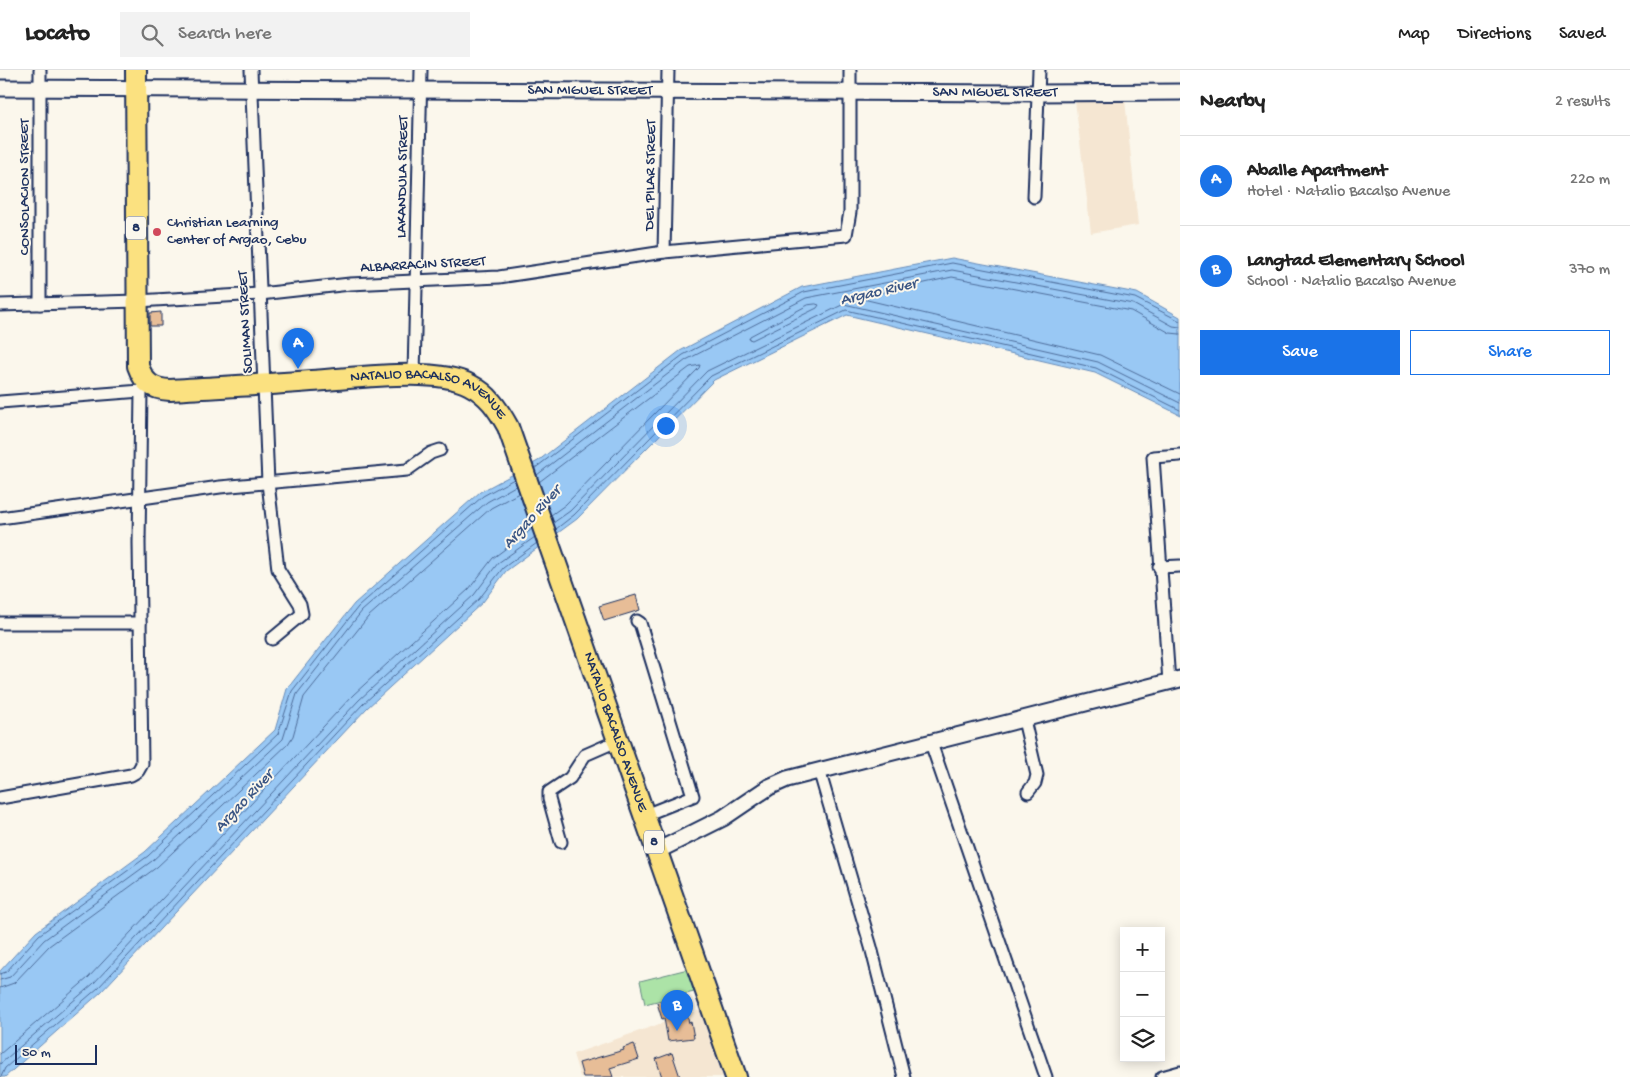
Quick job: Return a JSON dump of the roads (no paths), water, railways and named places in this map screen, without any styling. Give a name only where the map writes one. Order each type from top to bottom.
[{"type":"highway","name":"8","points":[[136,79],[138,366],[144,387]]},
{"type":"highway","name":"NATALIO BACALSO AVENUE","points":[[144,387],[170,390],[414,376],[450,378],[469,384],[484,393],[497,407],[508,427],[736,1077]]},
{"type":"main road","name":"SAN MIGUEL STREET","points":[[0,88],[40,87],[136,79],[252,89],[1180,92]]},
{"type":"main road","points":[[657,851],[723,818],[769,787],[819,770],[1174,681]]},
{"type":"street","name":"CONSOLACION STREET","points":[[40,70],[40,304]]},
{"type":"street","name":"SOLIMAN STREET","points":[[251,70],[268,483],[278,569],[300,604],[302,614],[272,639]]},
{"type":"street","name":"LAKANDULA STREET","points":[[414,376],[421,70]]},
{"type":"street","name":"DEL PILAR STREET","points":[[664,252],[668,70]]},
{"type":"street","points":[[849,91],[850,70]]},
{"type":"street","points":[[1034,197],[1039,70]]},
{"type":"street","name":"ALBARRACIN STREET","points":[[0,305],[137,301],[260,294],[350,284],[499,276],[664,252],[846,235],[850,212],[849,91]]},
{"type":"street","points":[[0,402],[144,387],[139,497],[142,764],[138,771],[131,775],[0,798]]},
{"type":"street","points":[[0,518],[125,502],[139,497],[408,470],[431,453],[440,450]]},
{"type":"street","points":[[1174,681],[1159,567],[1153,457],[1180,456]]},
{"type":"street","points":[[1159,567],[1180,566]]},
{"type":"street","points":[[637,621],[640,623],[693,796],[645,815]]},
{"type":"street","points":[[0,623],[140,623]]},
{"type":"street","points":[[1024,720],[1036,774],[1035,783],[1028,792]]},
{"type":"street","points":[[561,842],[549,799],[549,792],[570,778],[585,755],[618,741]]},
{"type":"street","points":[[931,743],[1046,1077]]},
{"type":"street","points":[[819,770],[871,947],[904,1077]]},
{"type":"street","points":[[1162,1077],[1180,1072]]},
{"type":"water","name":"Argao River","points":[[952,258],[1137,293],[1180,317],[1180,415],[1095,373],[847,315],[714,380],[577,519],[506,571],[483,602],[367,708],[101,992],[5,1077],[0,1077],[0,971],[36,932],[145,852],[275,730],[287,689],[354,604],[480,492],[538,461],[680,351],[802,287]]},
{"type":"place","name":"Christian Learning Center of Argao, Cebu","points":[[157,232]]},
{"type":"place","name":"Aballe Apartment","points":[[298,369]]},
{"type":"place","name":"Langtad Elementary School","points":[[677,1031]]}]
